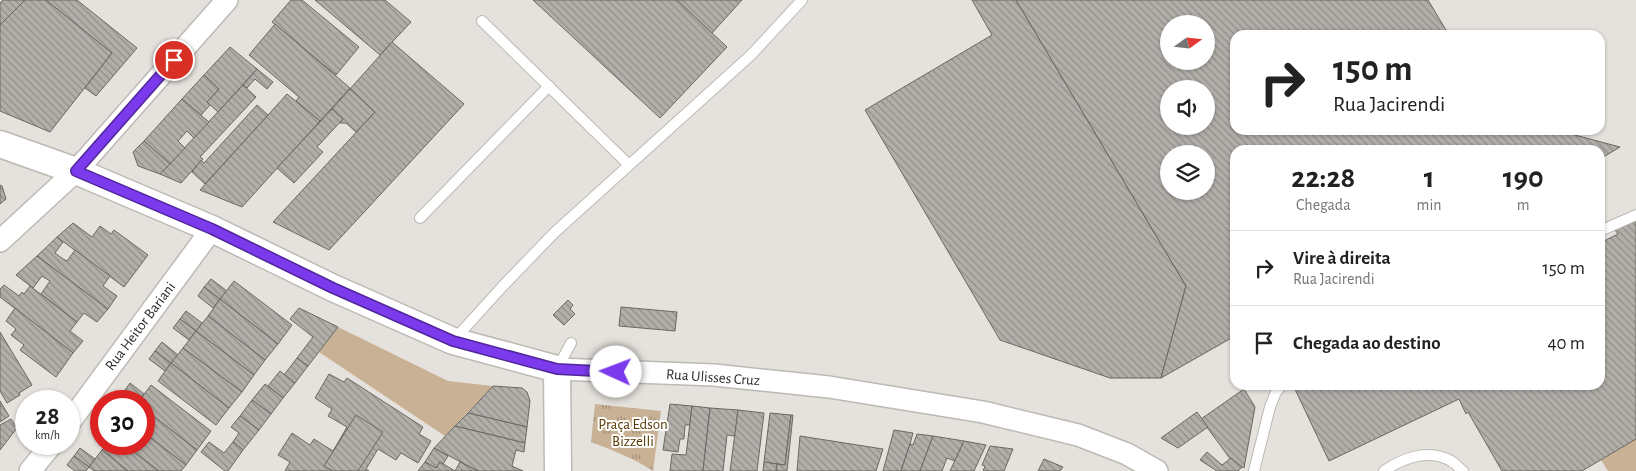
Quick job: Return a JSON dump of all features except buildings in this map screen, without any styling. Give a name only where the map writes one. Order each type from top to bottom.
[{"type":"street","points":[[0,241],[76,171],[227,0]]},
{"type":"street","name":"Rua Ulisses Cruz","points":[[0,144],[76,171],[212,229],[333,288],[453,341],[557,369],[714,375],[828,387],[983,412],[1078,435],[1127,454],[1157,471]]},
{"type":"street","name":"Rua Heitor Bariani","points":[[80,408],[212,229]]},
{"type":"street","points":[[557,369],[558,471]]},
{"type":"street","points":[[30,471],[43,455]]},
{"type":"lane","points":[[453,341],[554,233],[751,55],[802,0]]},
{"type":"lane","points":[[482,21],[629,165]]},
{"type":"lane","points":[[420,218],[549,86]]},
{"type":"lane","points":[[1605,230],[1636,215]]},
{"type":"lane","points":[[557,369],[571,343]]},
{"type":"lane","points":[[1255,470],[1270,407],[1278,390]]},
{"type":"lane","points":[[1384,471],[1398,462],[1420,455],[1433,455],[1451,460],[1463,471]]},
{"type":"green space","points":[[338,327],[448,381],[493,386],[445,436],[319,352]]},
{"type":"green space","name":"Praça Edson Bizzelli","points":[[595,404],[661,411],[653,471],[630,458],[591,442]]},
{"type":"green space","points":[[1636,439],[1636,471],[1608,471],[1601,460]]},
{"type":"route","points":[[174,60],[76,171],[212,229],[333,288],[453,341],[557,369],[616,372]]}]
